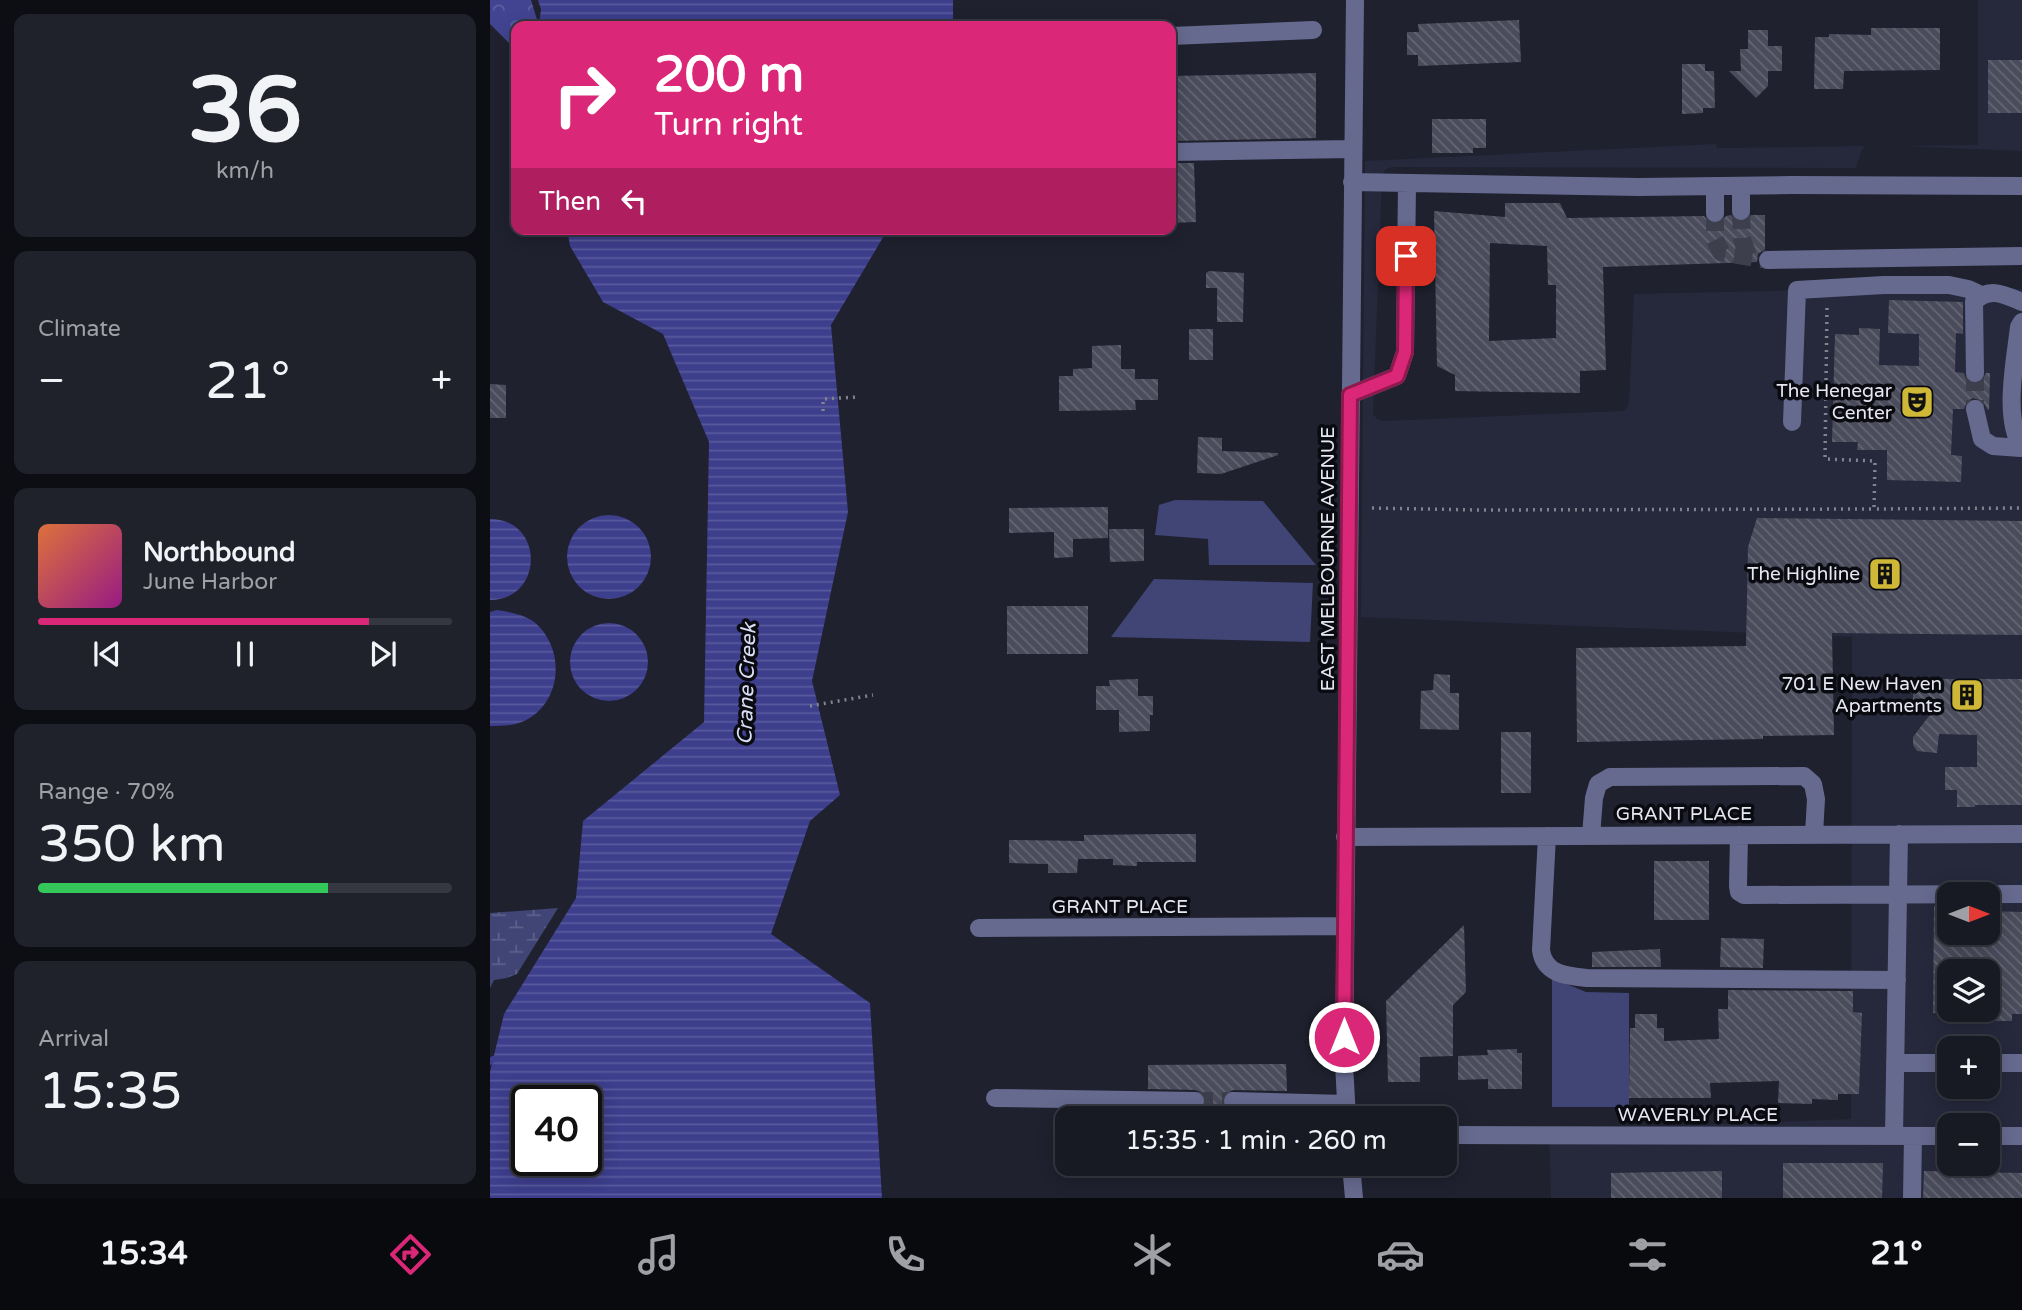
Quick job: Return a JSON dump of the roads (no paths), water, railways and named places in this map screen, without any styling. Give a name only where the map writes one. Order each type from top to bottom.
[{"type":"street","name":"EAST MELBOURNE AVENUE","points":[[1347,1106],[1344,1064],[1354,0]]},
{"type":"street","points":[[1176,36],[1314,30]]},
{"type":"street","points":[[1176,152],[1353,149]]},
{"type":"street","points":[[1352,182],[1639,187],[2022,186]]},
{"type":"street","points":[[1350,395],[1397,376],[1405,352],[1407,184]]},
{"type":"street","points":[[1715,186],[1715,213]]},
{"type":"street","points":[[1741,186],[1741,211]]},
{"type":"street","points":[[1769,260],[2022,256]]},
{"type":"street","points":[[1792,422],[1797,290],[1884,285],[1949,285],[1981,295]]},
{"type":"street","points":[[1975,373],[1974,302],[1981,295],[1994,292],[2022,302]]},
{"type":"street","points":[[2022,322],[2019,327],[2012,392],[2013,430],[2022,448]]},
{"type":"street","points":[[1975,409],[1982,439],[1993,446],[2022,448]]},
{"type":"street","points":[[1591,836],[1598,784],[1610,777],[1804,776],[1813,784],[1816,799],[1814,834]]},
{"type":"street","points":[[1894,1136],[1899,834]]},
{"type":"street","name":"GRANT PLACE","points":[[1346,837],[2022,834]]},
{"type":"street","points":[[1739,835],[1738,886],[1739,892],[1744,895],[2022,894]]},
{"type":"street","points":[[1547,836],[1541,950],[1542,959],[1558,974],[1587,978],[1897,980]]},
{"type":"street","name":"GRANT PLACE","points":[[979,929],[1345,926]]},
{"type":"street","points":[[1895,1063],[1937,1063]]},
{"type":"street","points":[[2000,1063],[2022,1063]]},
{"type":"street","points":[[995,1098],[1195,1101]]},
{"type":"street","points":[[1233,1101],[1290,1106]]},
{"type":"street","name":"WAVERLY PLACE","points":[[1457,1135],[1937,1136]]},
{"type":"street","points":[[1912,1198],[1913,1136]]},
{"type":"street","points":[[2000,1136],[2022,1136]]},
{"type":"street","points":[[1352,1176],[1354,1198]]},
{"type":"water","points":[[538,0],[953,0],[953,21],[540,21],[541,9]]},
{"type":"water","name":"Crane Creek","points":[[568,235],[884,235],[831,325],[848,512],[812,681],[840,795],[810,821],[771,934],[870,1003],[882,1198],[490,1198],[490,1072],[504,1014],[576,898],[583,821],[704,722],[709,442],[663,334],[603,302],[570,246]]},
{"type":"water","points":[[609,515],[625,518],[639,527],[648,541],[651,557],[648,573],[639,587],[625,596],[609,599],[593,596],[579,587],[570,573],[567,557],[570,541],[579,527],[593,518]]},
{"type":"water","points":[[490,519],[508,522],[521,532],[531,559],[528,574],[521,587],[508,597],[490,600]]},
{"type":"water","points":[[497,610],[533,621],[551,644],[556,672],[548,699],[540,710],[528,719],[505,726],[490,726],[490,612]]},
{"type":"water","points":[[609,623],[624,626],[636,635],[645,647],[648,662],[645,677],[636,689],[624,698],[609,701],[594,698],[582,689],[573,677],[570,662],[573,647],[582,635],[594,626]]},
{"type":"waterway","points":[[490,1062],[493,1059]]},
{"type":"tunnel","points":[[1741,211],[1742,239],[1748,256]]},
{"type":"tunnel","points":[[1715,213],[1715,240],[1721,252],[1768,260]]},
{"type":"tunnel","points":[[1975,373],[1975,409]]},
{"type":"tunnel","points":[[1195,1101],[1233,1101]]},
{"type":"place","name":"The Henegar Center","points":[[1917,402]]},
{"type":"place","name":"The Highline","points":[[1885,574]]},
{"type":"place","name":"701 E New Haven Apartments","points":[[1967,695]]}]
